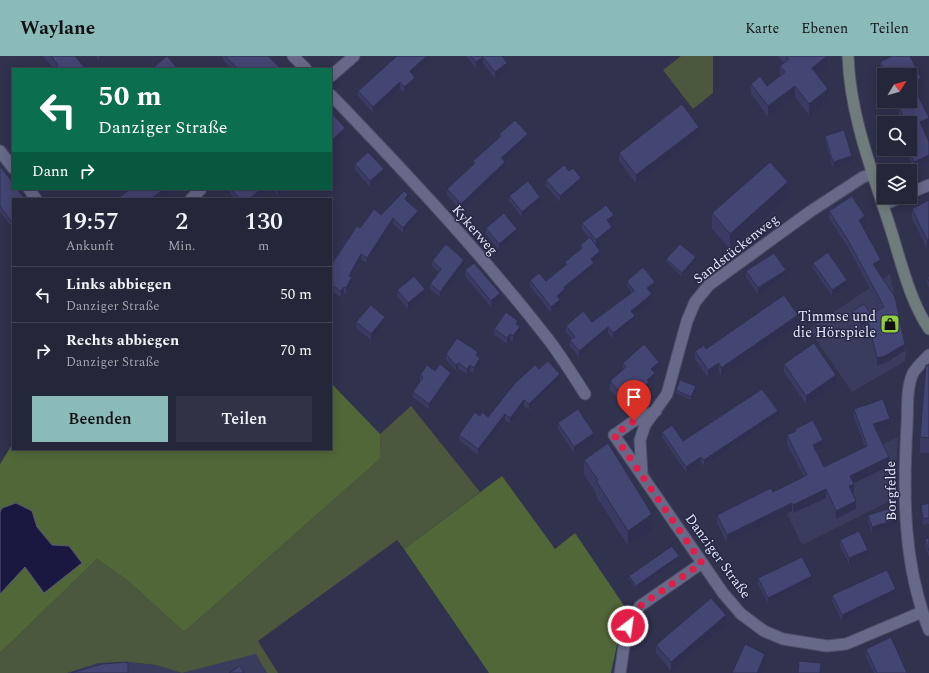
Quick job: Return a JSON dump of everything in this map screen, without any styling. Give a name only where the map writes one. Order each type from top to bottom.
[{"type":"main road","points":[[848,56],[850,81],[858,126],[908,283],[929,329]]},
{"type":"street","points":[[293,56],[305,68]]},
{"type":"street","points":[[332,75],[354,56]]},
{"type":"street","name":"Kykerweg","points":[[332,95],[400,168],[500,282],[549,340],[585,394]]},
{"type":"street","points":[[0,151],[12,167]]},
{"type":"street","name":"Sandstückenweg","points":[[642,476],[640,440],[645,426],[667,394],[686,321],[695,302],[709,285],[811,211],[863,177],[873,174]]},
{"type":"street","points":[[917,190],[929,185]]},
{"type":"street","points":[[192,198],[200,190]]},
{"type":"street","name":"Borgfelde","points":[[929,355],[914,372],[909,387],[904,476],[907,536],[914,581],[922,612],[929,630]]},
{"type":"street","name":"Danziger Straße","points":[[656,411],[634,421],[614,435],[724,593],[749,620],[764,632],[783,639],[803,643],[827,646],[846,644],[922,612]]},
{"type":"street","points":[[620,673],[628,626],[632,615],[640,606],[702,563]]},
{"type":"shaded area","points":[[890,274],[906,351],[905,361],[852,392],[809,329]]},
{"type":"shaded area","points":[[898,437],[894,499],[802,545],[777,493]]},
{"type":"shaded area","points":[[16,503],[32,511],[37,527],[52,545],[69,546],[82,563],[44,593],[25,567],[0,594],[0,512],[2,508]]},
{"type":"shaded area","points":[[256,654],[267,673],[182,673]]},
{"type":"shaded area","points":[[130,662],[156,665],[182,673],[67,673],[98,663]]},
{"type":"green space","points":[[681,56],[713,56],[713,93],[693,109],[663,70]]},
{"type":"green space","points":[[332,384],[380,434],[381,458],[184,632],[127,580],[97,559],[0,653],[0,464],[12,445],[12,450],[332,450]]},
{"type":"green space","points":[[411,406],[480,492],[404,549],[397,540],[258,641],[278,673],[267,673],[256,654],[182,673],[156,665],[129,662],[98,663],[67,673],[0,673],[0,653],[97,559],[127,580],[184,632],[381,458],[380,434]]},
{"type":"green space","points":[[502,476],[555,549],[575,533],[625,607],[611,673],[489,673],[404,549]]},
{"type":"building","points":[[51,56],[75,56],[85,68],[55,68],[58,65]]},
{"type":"building","points":[[167,56],[177,68],[155,68],[154,67]]},
{"type":"building","points":[[225,56],[268,56],[280,68],[237,68]]},
{"type":"building","points":[[397,56],[427,56],[410,71],[415,78],[404,87],[400,82],[373,107],[358,91]]},
{"type":"building","points":[[471,56],[502,56],[507,63],[495,72],[483,57],[476,62]]},
{"type":"building","points":[[786,56],[827,56],[812,68],[828,89],[809,104],[795,86],[768,106],[751,84],[760,76],[767,86],[785,72],[780,66],[789,59]]},
{"type":"building","points":[[892,56],[910,56],[916,68],[883,68],[880,62]]},
{"type":"building","points":[[917,70],[921,78],[917,80]]},
{"type":"building","points":[[917,93],[929,118],[920,122],[929,142],[929,155],[914,162],[911,156],[917,156],[917,116],[903,116],[899,108],[917,108]]},
{"type":"building","points":[[682,104],[699,127],[636,175],[619,153]]},
{"type":"building","points":[[332,113],[345,128],[332,140]]},
{"type":"building","points":[[515,120],[528,134],[501,158],[505,162],[461,204],[447,189],[475,163],[473,161],[501,136],[499,134]]},
{"type":"building","points":[[844,130],[852,156],[833,162],[825,136]]},
{"type":"building","points":[[368,152],[384,169],[370,181],[355,164]]},
{"type":"building","points":[[770,162],[788,182],[730,234],[712,213]]},
{"type":"building","points":[[564,165],[569,171],[573,168],[581,178],[560,196],[546,180]]},
{"type":"building","points":[[0,166],[12,182],[12,190],[18,190],[24,198],[12,198],[12,223],[0,206]]},
{"type":"building","points":[[528,181],[540,197],[522,212],[509,196]]},
{"type":"building","points":[[129,190],[163,190],[152,198],[118,198]]},
{"type":"building","points":[[232,190],[260,190],[250,198],[239,198]]},
{"type":"building","points":[[404,191],[408,194],[405,199],[418,211],[403,228],[393,218],[367,258],[361,254],[349,276],[352,277],[346,288],[344,287],[341,291],[332,286],[332,264],[357,226],[360,228],[374,209],[381,215]]},
{"type":"building","points":[[852,196],[865,216],[859,220],[881,260],[873,264],[895,297],[905,344],[885,356],[877,358],[867,317],[884,307],[849,242],[829,211]]},
{"type":"building","points":[[929,200],[929,239],[927,240],[912,209]]},
{"type":"building","points":[[606,205],[614,215],[607,220],[612,227],[596,240],[582,223]]},
{"type":"building","points":[[504,213],[517,229],[499,244],[486,228]]},
{"type":"building","points":[[590,237],[600,251],[591,259],[594,263],[564,287],[565,289],[557,296],[560,300],[551,307],[530,280],[539,273],[546,281],[567,264],[565,262],[582,248],[580,245]]},
{"type":"building","points":[[446,244],[464,260],[440,292],[430,284],[441,269],[432,261]]},
{"type":"building","points":[[680,244],[696,257],[682,273],[666,259]]},
{"type":"building","points":[[828,252],[847,280],[832,290],[813,263]]},
{"type":"building","points":[[774,253],[786,270],[758,288],[746,271]]},
{"type":"building","points":[[474,263],[500,293],[491,301],[465,270]]},
{"type":"building","points":[[643,267],[655,282],[647,288],[652,294],[631,311],[635,316],[613,333],[608,327],[579,351],[570,340],[575,337],[566,326],[583,311],[592,322],[634,291],[627,281]]},
{"type":"building","points":[[414,276],[425,289],[408,303],[397,290]]},
{"type":"building","points":[[784,295],[798,315],[721,368],[719,363],[708,370],[695,351],[704,345],[706,349]]},
{"type":"building","points":[[864,304],[871,314],[860,322],[852,311]]},
{"type":"building","points":[[371,305],[385,317],[371,334],[356,322]]},
{"type":"building","points":[[506,312],[518,321],[516,324],[520,327],[513,336],[510,334],[507,338],[494,329]]},
{"type":"building","points":[[457,338],[478,352],[476,355],[480,358],[474,368],[470,365],[467,369],[458,363],[456,366],[446,354]]},
{"type":"building","points":[[814,343],[836,375],[806,396],[784,364]]},
{"type":"building","points":[[644,344],[659,362],[651,369],[655,373],[647,380],[649,382],[627,401],[610,381],[626,367],[623,363]]},
{"type":"building","points":[[548,361],[560,374],[529,404],[524,400],[510,418],[505,414],[478,449],[459,435],[475,412],[480,416],[482,412],[488,417],[515,383],[535,365],[539,369]]},
{"type":"building","points":[[440,364],[451,373],[429,404],[413,392],[423,377],[420,375],[427,365],[435,371]]},
{"type":"building","points":[[926,365],[929,365],[929,438],[920,437]]},
{"type":"building","points":[[680,380],[696,386],[691,397],[676,390]]},
{"type":"building","points":[[762,389],[778,411],[704,460],[701,457],[686,467],[662,432],[672,425],[683,441]]},
{"type":"building","points":[[883,399],[890,419],[873,424],[889,457],[850,476],[854,484],[849,486],[856,501],[836,511],[826,489],[793,505],[792,503],[727,535],[717,515],[771,488],[773,492],[807,475],[787,435],[813,420],[823,440],[813,445],[824,467],[867,446],[854,409]]},
{"type":"building","points":[[578,409],[594,433],[574,447],[558,423]]},
{"type":"building","points":[[608,443],[652,514],[628,531],[596,481],[598,480],[584,460]]},
{"type":"building","points":[[929,503],[929,518],[923,519],[921,505]]},
{"type":"building","points":[[891,508],[895,520],[872,527],[868,515]]},
{"type":"building","points":[[859,531],[868,550],[849,558],[840,540]]},
{"type":"building","points":[[929,538],[929,551],[925,539]]},
{"type":"building","points":[[672,546],[679,556],[636,586],[629,576]]},
{"type":"building","points":[[802,557],[812,576],[768,598],[758,578]]},
{"type":"building","points":[[887,570],[896,589],[842,615],[832,595]]},
{"type":"building","points":[[711,598],[726,615],[671,662],[656,645]]},
{"type":"building","points":[[891,637],[907,673],[877,673],[866,649]]},
{"type":"building","points":[[745,644],[765,654],[757,673],[732,673]]},
{"type":"building","points":[[799,661],[821,663],[820,673],[798,673]]},
{"type":"building","points":[[128,662],[128,673],[71,673],[102,664]]},
{"type":"building","points":[[240,666],[244,673],[229,673]]},
{"type":"place","name":"Timmse und die Hörspiele","points":[[890,324]]},
{"type":"route","points":[[628,626],[632,615],[640,606],[702,563],[614,435],[634,421]]}]
